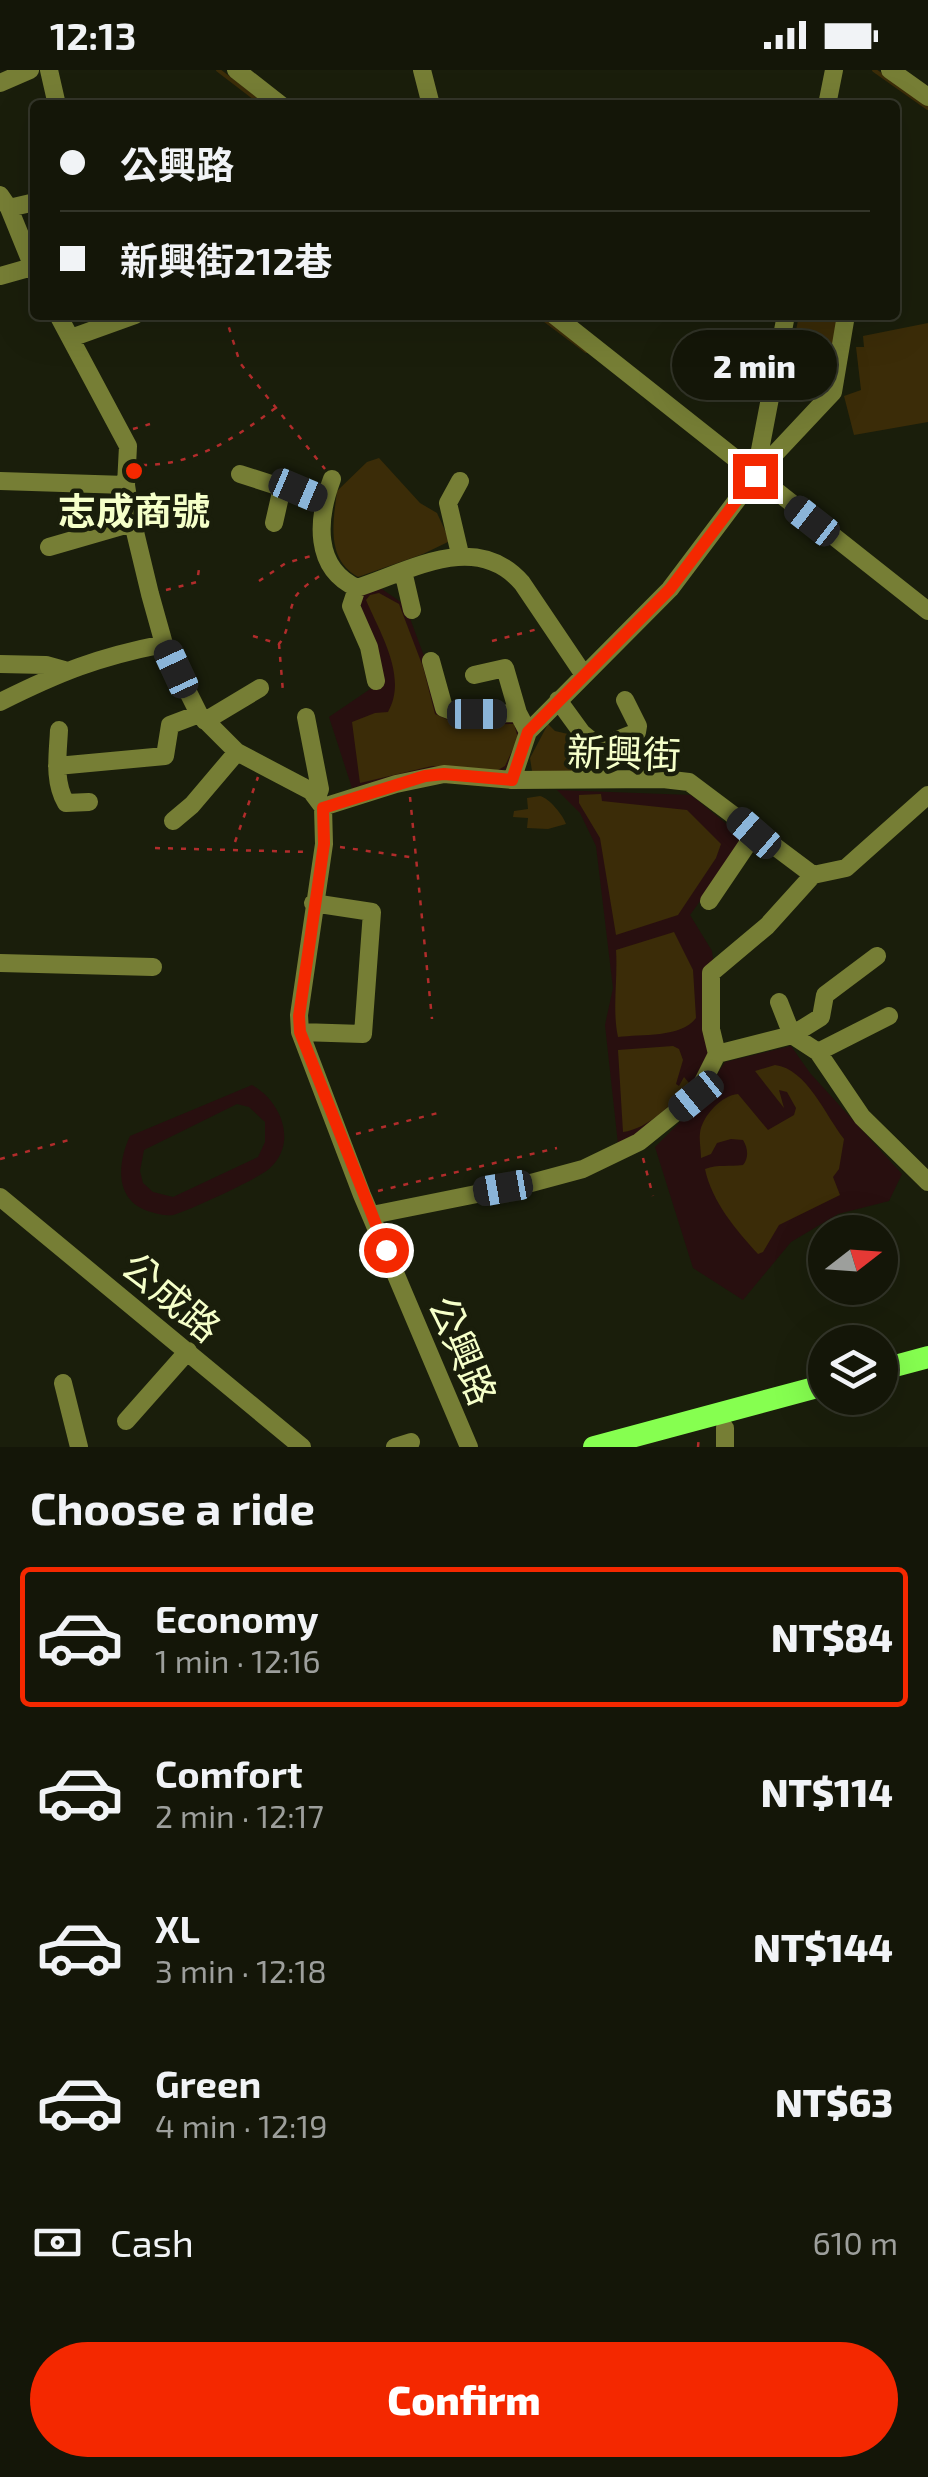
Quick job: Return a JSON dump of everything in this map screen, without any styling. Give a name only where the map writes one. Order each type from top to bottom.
[{"type":"main road","points":[[898,1365],[928,1357]]},
{"type":"main road","points":[[898,1381],[928,1373]]},
{"type":"main road","points":[[594,1447],[808,1390]]},
{"type":"main road","points":[[653,1447],[725,1437],[808,1408]]},
{"type":"street","points":[[0,83],[30,70]]},
{"type":"street","points":[[48,70],[56,100]]},
{"type":"street","points":[[236,70],[275,100]]},
{"type":"street","points":[[422,70],[430,100]]},
{"type":"street","points":[[828,100],[834,70]]},
{"type":"street","points":[[890,70],[928,97]]},
{"type":"street","points":[[30,202],[4,201],[30,261]]},
{"type":"street","points":[[0,276],[30,271]]},
{"type":"street","points":[[61,320],[122,433],[129,455],[126,486],[132,523],[164,644],[202,717],[236,752],[298,784],[320,802]]},
{"type":"street","points":[[70,338],[121,320]]},
{"type":"street","points":[[560,320],[928,612]]},
{"type":"street","points":[[755,476],[785,320]]},
{"type":"street","points":[[512,780],[528,732],[670,589],[755,476],[834,392],[845,320]]},
{"type":"street","points":[[240,474],[324,501]]},
{"type":"street","points":[[332,478],[324,501],[328,560],[339,579],[357,588],[460,554],[513,573],[584,674]]},
{"type":"street","points":[[0,481],[126,486]]},
{"type":"street","points":[[460,481],[448,503],[460,554]]},
{"type":"street","points":[[274,523],[282,488]]},
{"type":"street","points":[[49,548],[132,523]]},
{"type":"street","points":[[402,572],[412,610]]},
{"type":"street","points":[[357,588],[351,606],[369,647],[376,681]]},
{"type":"street","points":[[0,702],[64,670],[105,656],[164,644]]},
{"type":"street","points":[[431,660],[444,708],[460,714],[518,713]]},
{"type":"street","points":[[0,664],[46,665],[64,670]]},
{"type":"street","points":[[474,675],[505,668],[528,732]]},
{"type":"street","points":[[57,766],[166,756],[170,725],[202,717],[260,688]]},
{"type":"street","points":[[558,700],[582,733],[599,747],[637,732],[638,726],[625,700]]},
{"type":"street","name":"公興路","points":[[306,717],[320,789],[323,848],[313,902],[300,1032],[362,1195],[469,1447]]},
{"type":"street","points":[[60,730],[57,766],[62,798],[66,802],[89,802]]},
{"type":"street","points":[[173,821],[192,805],[236,752]]},
{"type":"street","name":"新興街","points":[[320,802],[444,774],[512,780],[690,782],[813,875]]},
{"type":"street","points":[[372,1215],[584,1169],[640,1142],[696,1096],[717,1054],[711,1030],[711,974],[767,926],[813,875],[846,868],[928,796]]},
{"type":"street","points":[[708,900],[754,833]]},
{"type":"street","points":[[300,1032],[363,1034],[372,912],[313,902]]},
{"type":"street","points":[[717,1054],[792,1035],[820,1017],[825,995],[877,956]]},
{"type":"street","points":[[0,963],[153,967]]},
{"type":"street","points":[[779,1002],[792,1035],[818,1052],[862,1117],[928,1182]]},
{"type":"street","points":[[818,1052],[888,1016]]},
{"type":"street","name":"公成路","points":[[0,1196],[302,1447]]},
{"type":"street","points":[[126,1421],[188,1351]]},
{"type":"street","points":[[63,1383],[79,1447]]},
{"type":"path","points":[[227,320],[240,363],[332,478]]},
{"type":"path","points":[[126,465],[169,465],[191,460],[235,438],[277,407]]},
{"type":"path","points":[[259,581],[286,563],[328,560]]},
{"type":"path","points":[[283,692],[279,644],[288,633],[292,602],[328,560]]},
{"type":"path","points":[[150,594],[197,582],[199,569]]},
{"type":"path","points":[[492,642],[549,626]]},
{"type":"path","points":[[253,636],[279,644]]},
{"type":"path","points":[[234,842],[262,767]]},
{"type":"path","points":[[407,781],[432,1019]]},
{"type":"path","points":[[155,848],[323,848],[417,858]]},
{"type":"path","points":[[340,1138],[438,1114]]},
{"type":"path","points":[[0,1159],[70,1140]]},
{"type":"path","points":[[640,1142],[653,1196]]},
{"type":"path","points":[[362,1195],[557,1148]]},
{"type":"shaded area","points":[[798,320],[837,320],[825,386],[786,382]]},
{"type":"shaded area","points":[[928,323],[928,422],[854,435],[844,396],[861,390],[856,347],[864,347],[863,336]]},
{"type":"shaded area","points":[[379,458],[420,503],[437,513],[450,541],[358,577],[336,550],[333,528],[337,491],[367,462]]},
{"type":"shaded area","points":[[379,587],[405,605],[424,656],[437,711],[517,719],[522,734],[510,766],[499,772],[431,768],[352,788],[329,717],[382,681],[358,595]]},
{"type":"shaded area","points":[[379,593],[399,604],[423,667],[435,714],[459,725],[514,724],[518,738],[505,766],[498,770],[432,766],[360,783],[352,722],[388,712],[395,684],[390,655],[366,600]]},
{"type":"shaded area","points":[[548,724],[555,731],[568,734],[573,746],[589,755],[589,764],[577,766],[577,771],[532,771],[530,758]]},
{"type":"shaded area","points":[[557,790],[691,795],[745,839],[690,915],[712,951],[717,989],[714,1050],[687,1093],[644,1135],[618,1144],[605,1025],[613,988],[596,846],[580,813]]},
{"type":"shaded area","points":[[601,794],[602,801],[687,810],[721,844],[678,915],[616,935],[600,838],[579,803],[579,795]]},
{"type":"shaded area","points":[[540,796],[555,807],[566,824],[548,829],[527,828],[528,818],[513,817],[514,811],[528,809],[527,798]]},
{"type":"shaded area","points":[[674,932],[693,970],[696,1018],[671,1032],[618,1037],[616,950]]},
{"type":"shaded area","points":[[673,1046],[679,1049],[683,1060],[676,1084],[679,1086],[684,1077],[689,1083],[651,1120],[623,1132],[618,1050]]},
{"type":"shaded area","points":[[791,1046],[810,1073],[902,1174],[889,1201],[836,1215],[808,1215],[808,1232],[791,1242],[743,1300],[693,1268],[655,1147],[698,1104],[725,1062]]},
{"type":"shaded area","points":[[775,1065],[786,1068],[806,1084],[844,1139],[839,1169],[833,1177],[840,1195],[779,1225],[758,1254],[719,1204],[705,1169],[743,1165],[747,1156],[745,1143],[731,1139],[717,1143],[711,1154],[701,1158],[700,1133],[714,1107],[738,1094],[768,1130],[794,1115],[796,1108],[787,1092],[779,1090],[784,1108],[755,1071]]},
{"type":"shaded area","points":[[252,1085],[278,1111],[284,1135],[278,1158],[264,1173],[171,1215],[139,1207],[125,1191],[121,1170],[130,1136]],"holes":[[[237,1104],[249,1107],[265,1122],[265,1142],[258,1157],[173,1197],[153,1192],[143,1183],[140,1171],[144,1150]]]},
{"type":"waterway","points":[[218,70],[257,100]]},
{"type":"waterway","points":[[874,70],[928,108]]},
{"type":"waterway","points":[[545,320],[586,351]]},
{"type":"place","name":"志成商號","points":[[134,471]]},
{"type":"route","points":[[386,1250],[300,1032],[313,902],[324,844],[323,808],[425,776],[512,780],[528,732],[670,589],[755,476]]}]
